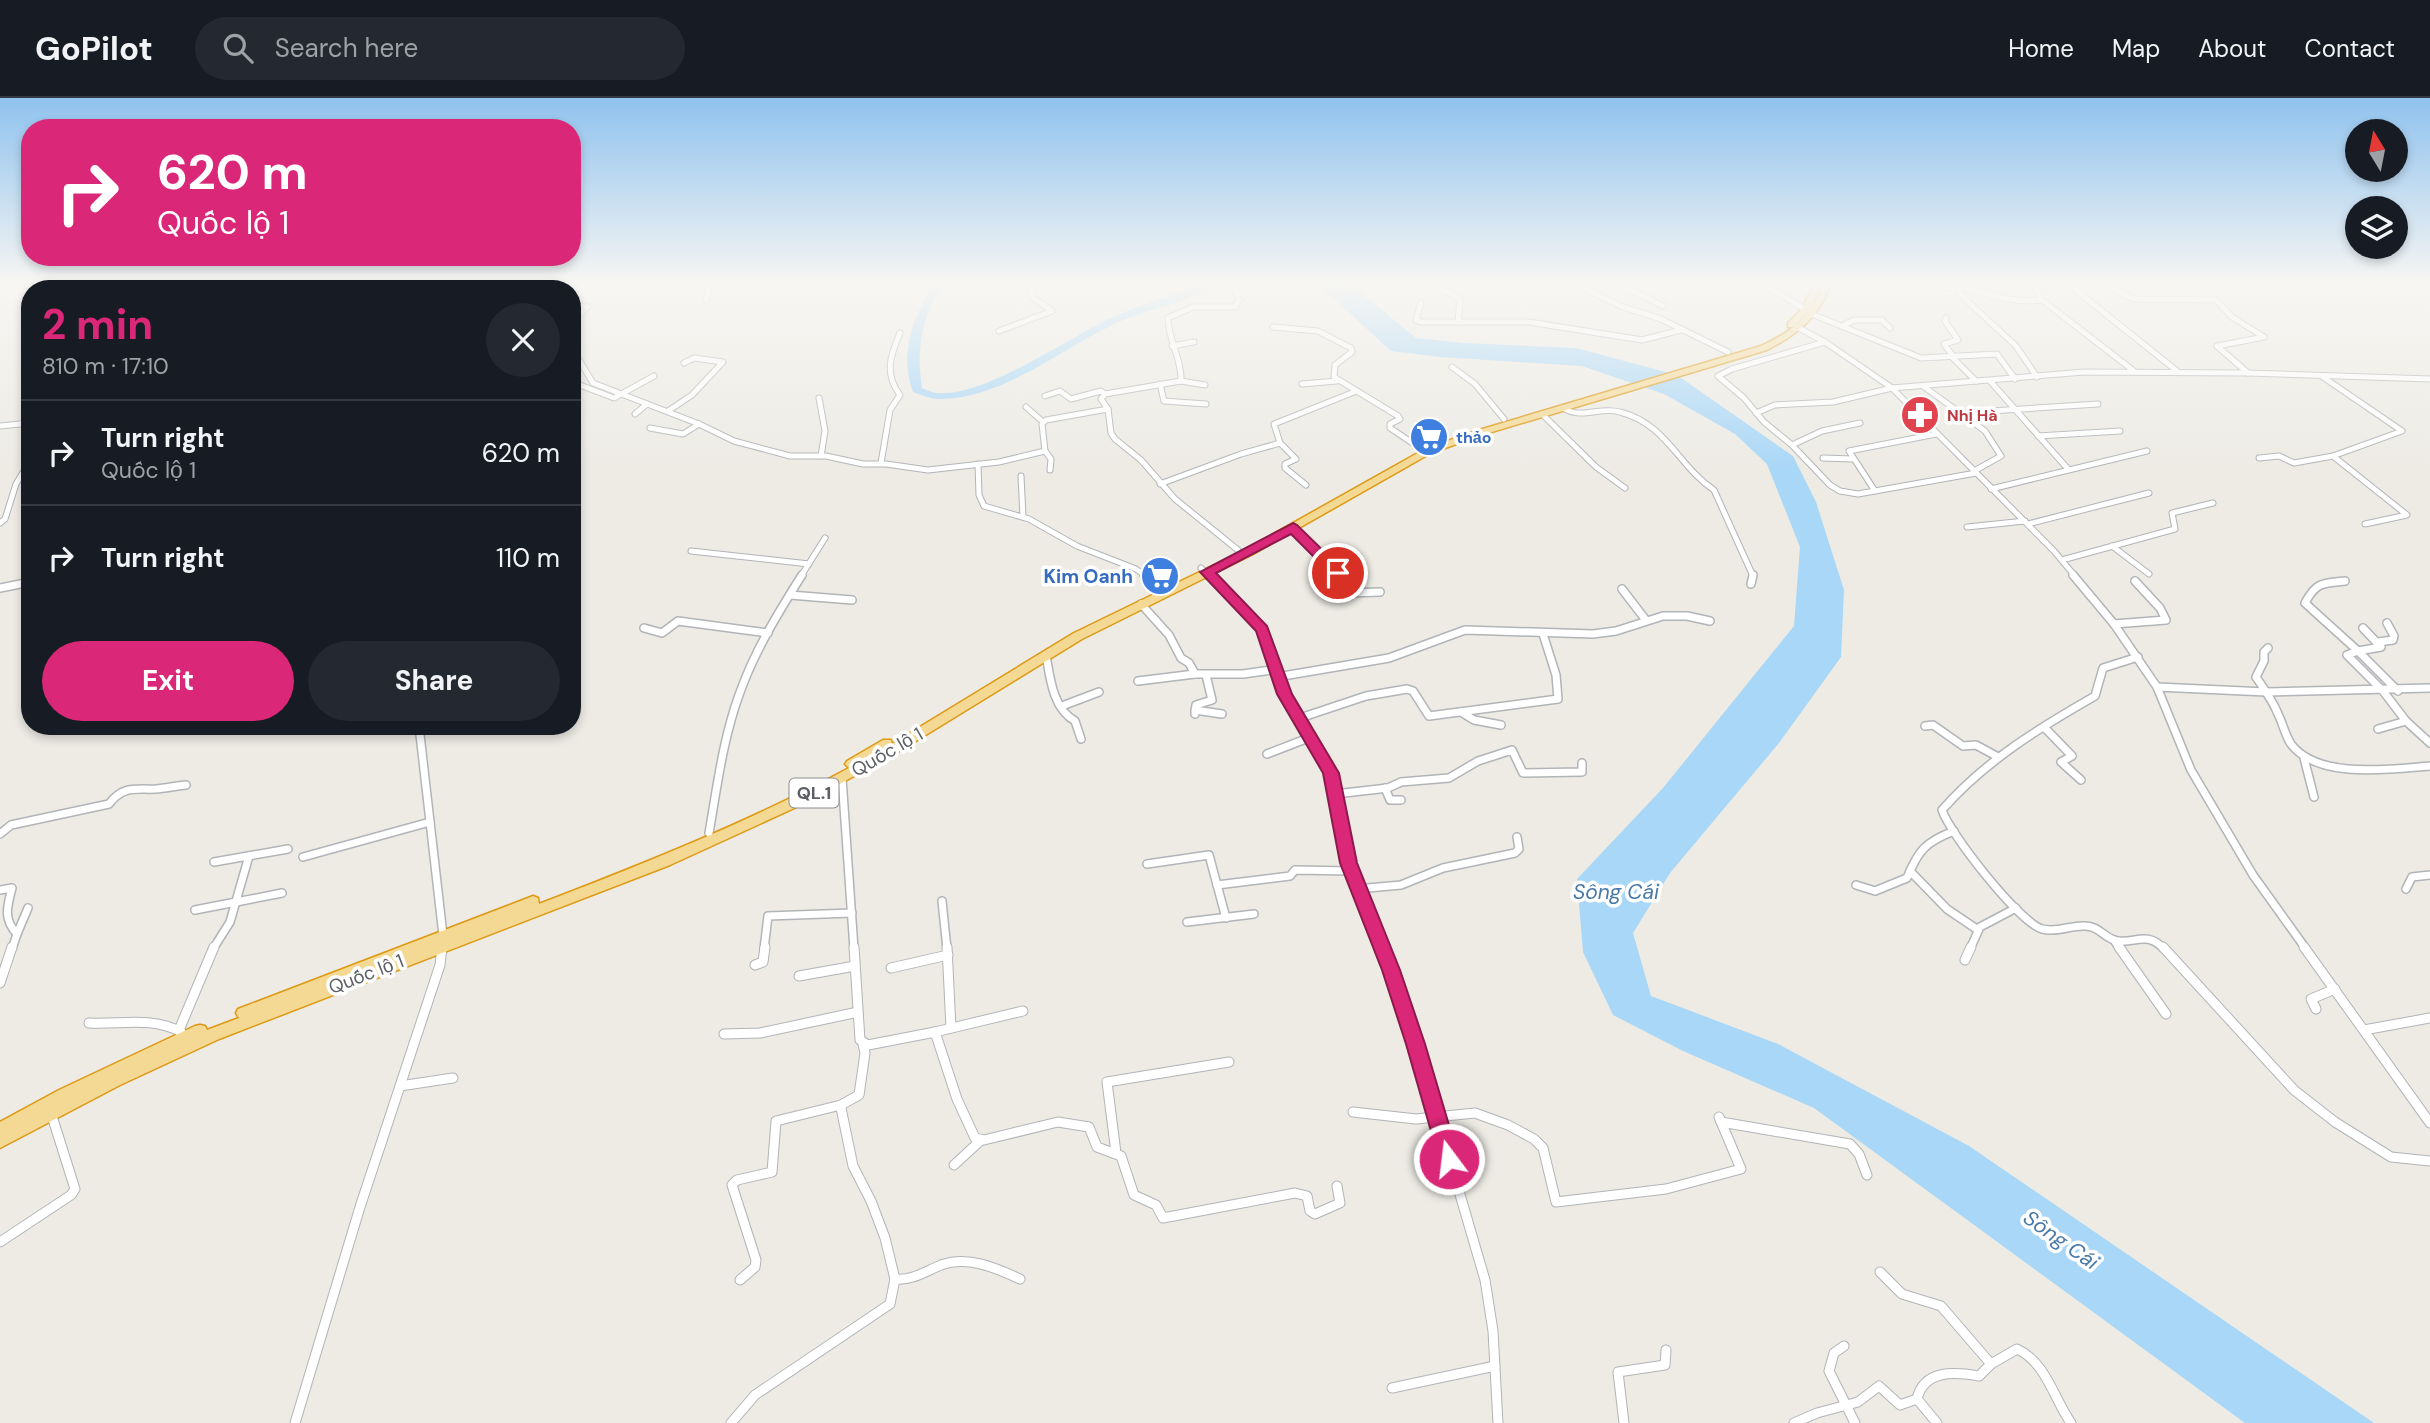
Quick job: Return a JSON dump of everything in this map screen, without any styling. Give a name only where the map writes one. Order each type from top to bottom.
[{"type":"highway","name":"QL.1","points":[[1598,393],[1752,346]]},
{"type":"highway","name":"QL.1","points":[[1723,356],[1740,356],[1767,346]]},
{"type":"highway","name":"Quốc lộ 1","points":[[0,1140],[214,1034],[709,833],[829,776],[1071,632],[1160,587],[1204,570],[1293,528],[1371,481],[1428,451],[1563,408],[1598,393]]},
{"type":"highway","name":"Quốc lộ 1","points":[[0,1130],[183,1033],[678,855],[790,805],[894,749],[1046,654],[1204,570],[1420,448],[1504,419],[1598,393]]},
{"type":"street","points":[[881,463],[890,410],[900,395],[892,384],[889,359],[894,346]]},
{"type":"street","points":[[1172,346],[1180,359],[1181,381]]},
{"type":"street","points":[[1347,346],[1352,352],[1335,365],[1332,374],[1337,381],[1398,416],[1399,419],[1390,424],[1390,428],[1420,448]]},
{"type":"street","points":[[1707,346],[1723,356]]},
{"type":"street","points":[[1767,346],[1780,355]]},
{"type":"street","points":[[1812,346],[1718,376],[1835,488],[1858,494],[1975,472],[2001,458],[1985,431],[1923,386]]},
{"type":"street","points":[[1831,346],[1892,388],[1990,489],[2027,522],[2062,560],[2114,625],[2157,687],[2191,769],[2253,875],[2430,1123]]},
{"type":"street","points":[[1892,346],[1917,357],[1997,354],[2015,379]]},
{"type":"street","points":[[1945,346],[1976,381]]},
{"type":"street","points":[[2015,346],[2036,377]]},
{"type":"street","points":[[2102,346],[2134,371]]},
{"type":"street","points":[[2145,346],[2178,372]]},
{"type":"street","points":[[2218,346],[2248,373]]},
{"type":"street","points":[[1740,356],[1753,364]]},
{"type":"street","points":[[668,411],[692,395],[723,362],[694,358],[684,363]]},
{"type":"street","points":[[581,364],[590,381],[620,396]]},
{"type":"street","points":[[1452,367],[1467,375],[1485,392],[1504,419]]},
{"type":"street","points":[[1756,413],[1775,405],[1833,402],[1892,388],[2134,371],[2429,380]]},
{"type":"street","points":[[620,396],[654,376]]},
{"type":"street","points":[[2259,458],[2279,456],[2294,463],[2333,456],[2402,431],[2323,376]]},
{"type":"street","points":[[1045,396],[1060,391],[1070,398],[1101,391],[1105,394],[1181,381],[1205,386]]},
{"type":"street","points":[[1302,384],[1337,381]]},
{"type":"street","points":[[1990,381],[2068,469]]},
{"type":"street","points":[[1160,384],[1164,401],[1206,404]]},
{"type":"street","points":[[581,385],[668,411],[734,441],[790,456],[821,456],[863,464],[881,463],[923,470],[1027,457],[1045,451]]},
{"type":"street","points":[[1306,485],[1285,468],[1285,464],[1296,459],[1280,443],[1275,422],[1332,403],[1354,392]]},
{"type":"street","points":[[1105,394],[1101,399],[1108,409],[1113,437],[1141,460],[1175,499],[1238,550]]},
{"type":"street","points":[[819,398],[825,430],[821,456]]},
{"type":"street","points":[[1959,413],[2098,404]]},
{"type":"street","points":[[635,414],[646,405]]},
{"type":"street","points":[[1026,407],[1043,422],[1045,451],[1051,459],[1050,470]]},
{"type":"street","points":[[1563,408],[1574,415],[1619,411],[1661,433],[1702,482],[1714,489],[1750,566],[1753,576],[1751,584]]},
{"type":"street","points":[[1043,422],[1108,409]]},
{"type":"street","points":[[1542,414],[1596,467],[1625,488]]},
{"type":"street","points":[[1792,445],[1822,431],[1860,423]]},
{"type":"street","points":[[0,426],[21,424]]},
{"type":"street","points":[[650,428],[683,434],[699,424]]},
{"type":"street","points":[[2038,436],[2120,431]]},
{"type":"street","points":[[1874,491],[1849,451],[1937,434]]},
{"type":"street","points":[[1160,484],[1241,454],[1280,443]]},
{"type":"street","points":[[1990,489],[2147,452]]},
{"type":"street","points":[[2333,456],[2407,515],[2365,524]]},
{"type":"street","points":[[1823,458],[1853,459]]},
{"type":"street","points":[[978,464],[978,495],[984,506],[1023,517],[1077,546],[1136,569],[1160,587]]},
{"type":"street","points":[[0,523],[5,519],[21,476]]},
{"type":"street","points":[[1021,476],[1023,517]]},
{"type":"street","points":[[1967,527],[2046,521],[2056,515],[2149,493]]},
{"type":"street","points":[[2062,560],[2175,528],[2172,513],[2213,503]]},
{"type":"street","points":[[1293,528],[1338,573],[1348,593],[1380,592]]},
{"type":"street","points":[[709,833],[738,700],[747,674],[768,633],[825,538]]},
{"type":"street","points":[[2112,546],[2149,573]]},
{"type":"street","points":[[691,551],[809,564]]},
{"type":"street","points":[[1204,570],[1262,629],[1297,719],[1328,767],[1350,871],[1387,958],[1438,1118],[1487,1290],[1497,1423]]},
{"type":"street","points":[[2114,625],[2165,620],[2160,608],[2135,581]]},
{"type":"street","points":[[2345,581],[2323,583],[2313,588],[2305,603],[2398,691]]},
{"type":"street","points":[[0,588],[21,584]]},
{"type":"street","points":[[1622,589],[1645,619]]},
{"type":"street","points":[[790,595],[852,600]]},
{"type":"street","points":[[1141,604],[1169,635],[1181,658],[1189,663],[1195,674]]},
{"type":"street","points":[[1138,681],[1195,674],[1278,673],[1377,662],[1419,650],[1445,635],[1465,630],[1542,634],[1612,632],[1629,629],[1645,619],[1685,615],[1710,621]]},
{"type":"street","points":[[644,628],[662,633],[678,621],[768,633]]},
{"type":"street","points":[[2378,642],[2394,639],[2388,623]]},
{"type":"street","points":[[2363,628],[2381,647],[2347,656],[2383,691],[2406,722],[2430,743]]},
{"type":"street","points":[[1297,719],[1366,696],[1407,689],[1413,691],[1428,716],[1558,699],[1556,675],[1542,634]]},
{"type":"street","points":[[2268,648],[2263,652],[2263,666],[2255,674],[2291,744],[2304,758],[2321,764],[2352,768],[2430,766]]},
{"type":"street","points":[[1046,654],[1052,692],[1062,706],[1064,715],[1075,721],[1081,739]]},
{"type":"street","points":[[2138,657],[2103,667],[2095,696],[1997,757],[1942,810],[1975,862],[2016,908],[2038,928],[2059,930],[2088,924],[2097,927],[2114,940],[2166,1014]]},
{"type":"street","points":[[1206,675],[1212,701],[1196,705],[1195,712],[1223,714]]},
{"type":"street","points":[[2157,687],[2266,692],[2398,691],[2430,688]]},
{"type":"street","points":[[1062,706],[1099,692]]},
{"type":"street","points":[[1461,712],[1474,720],[1501,725]]},
{"type":"street","points":[[2378,729],[2406,722]]},
{"type":"street","points":[[1925,726],[1933,725],[1963,746],[1976,745],[1997,757]]},
{"type":"street","points":[[2044,727],[2070,752],[2070,758],[2061,762],[2081,780]]},
{"type":"street","points":[[295,1423],[314,1355],[439,972],[442,940],[420,735]]},
{"type":"street","points":[[1267,754],[1311,737]]},
{"type":"street","points":[[1335,793],[1385,789],[1401,782],[1449,778],[1478,761],[1512,750],[1523,773],[1582,772],[1582,763]]},
{"type":"street","points":[[2304,758],[2314,797]]},
{"type":"street","points":[[740,1280],[754,1269],[756,1260],[736,1206],[732,1185],[737,1180],[772,1171],[776,1121],[841,1105],[859,1095],[865,1053],[860,1040],[842,778]]},
{"type":"street","points":[[0,834],[10,825],[108,804],[117,793],[131,788],[154,789],[186,785]]},
{"type":"street","points":[[1385,789],[1390,800],[1401,800]]},
{"type":"street","points":[[303,858],[430,822]]},
{"type":"street","points":[[1856,885],[1863,890],[1875,891],[1907,878],[1911,863],[1922,850],[1954,831]]},
{"type":"street","points":[[1357,889],[1401,885],[1443,868],[1515,853],[1519,849],[1517,836]]},
{"type":"street","points":[[214,862],[288,849]]},
{"type":"street","points":[[1147,864],[1209,855],[1226,918]]},
{"type":"street","points":[[89,1023],[107,1025],[161,1022],[183,1033],[209,955],[227,929],[249,856]]},
{"type":"street","points":[[1217,885],[1290,876],[1295,870],[1321,873],[1350,871]]},
{"type":"street","points":[[1910,871],[1947,909],[1978,930]]},
{"type":"street","points":[[2406,889],[2413,877],[2430,875]]},
{"type":"street","points":[[0,890],[12,888],[3,919],[5,925],[17,934]]},
{"type":"street","points":[[195,910],[282,893]]},
{"type":"street","points":[[942,901],[951,1028]]},
{"type":"street","points":[[0,983],[28,908]]},
{"type":"street","points":[[1965,960],[1978,930],[1984,923],[2016,908]]},
{"type":"street","points":[[755,965],[763,962],[768,916],[852,913]]},
{"type":"street","points":[[1187,922],[1254,915]]},
{"type":"street","points":[[2114,940],[2144,938],[2158,942],[2294,1090],[2316,1108],[2391,1157],[2430,1161]]},
{"type":"street","points":[[891,968],[948,956]]},
{"type":"street","points":[[799,976],[855,965]]},
{"type":"street","points":[[2316,1009],[2311,999],[2334,989]]},
{"type":"street","points":[[863,1044],[935,1032],[1023,1011]]},
{"type":"street","points":[[724,1034],[760,1033],[858,1012]]},
{"type":"street","points":[[2364,1030],[2430,1018]]},
{"type":"street","points":[[935,1032],[970,1128],[975,1138],[980,1140]]},
{"type":"street","points":[[1116,1153],[1107,1082],[1228,1062]]},
{"type":"street","points":[[400,1086],[453,1078]]},
{"type":"street","points":[[732,1423],[755,1395],[890,1304],[895,1279],[885,1237],[853,1166],[841,1105]]},
{"type":"street","points":[[1353,1112],[1373,1117],[1438,1118],[1478,1114],[1537,1140],[1543,1151],[1549,1173],[1548,1182],[1556,1202],[1666,1189],[1741,1169],[1720,1119],[1850,1144],[1858,1154],[1867,1175]]},
{"type":"street","points":[[0,1242],[73,1192],[73,1179],[51,1113]]},
{"type":"street","points":[[954,1165],[980,1140],[1050,1123],[1083,1124],[1092,1130],[1097,1147],[1123,1158],[1134,1195],[1156,1205],[1163,1217],[1295,1193],[1307,1196],[1310,1211],[1315,1214],[1340,1203],[1337,1186]]},
{"type":"street","points":[[895,1279],[903,1280],[938,1265],[965,1261],[1020,1279]]},
{"type":"street","points":[[1880,1272],[1902,1294],[1941,1306],[1991,1364]]},
{"type":"street","points":[[1844,1346],[1835,1353],[1829,1371],[1855,1423]]},
{"type":"street","points":[[1917,1399],[1920,1387],[1926,1381],[1956,1372],[1979,1376],[1991,1364],[2017,1349],[2024,1351],[2045,1376],[2071,1423]]},
{"type":"street","points":[[1624,1423],[1618,1372],[1665,1366],[1666,1350]]},
{"type":"street","points":[[1392,1388],[1494,1366]]},
{"type":"street","points":[[1794,1423],[1858,1402],[1881,1385],[1900,1405],[1917,1399]]},
{"type":"street","points":[[1917,1399],[1937,1423]]},
{"type":"water","name":"Sông Cái","points":[[1385,346],[1576,348],[1677,375],[1793,456],[1816,502],[1844,590],[1841,657],[1779,743],[1670,873],[1633,933],[1651,996],[1778,1044],[1969,1146],[2374,1423],[2245,1423],[1814,1108],[1683,1051],[1613,1015],[1583,952],[1577,879],[1663,788],[1794,626],[1800,547],[1767,464],[1735,434],[1664,394],[1582,366],[1391,351]]},
{"type":"waterway","name":"Sông Cái","points":[[914,346],[917,390],[937,396],[961,394],[988,386],[1066,346]]},
{"type":"place","name":"Nhị Hà","points":[[1920,415]]},
{"type":"place","name":"thảo","points":[[1429,437]]},
{"type":"place","name":"Kim Oanh","points":[[1160,576]]},
{"type":"route","points":[[1338,573],[1293,528],[1207,572],[1262,629],[1285,694],[1297,719],[1311,737],[1331,773],[1342,843],[1348,863],[1387,958],[1416,1044],[1449,1159]]}]
